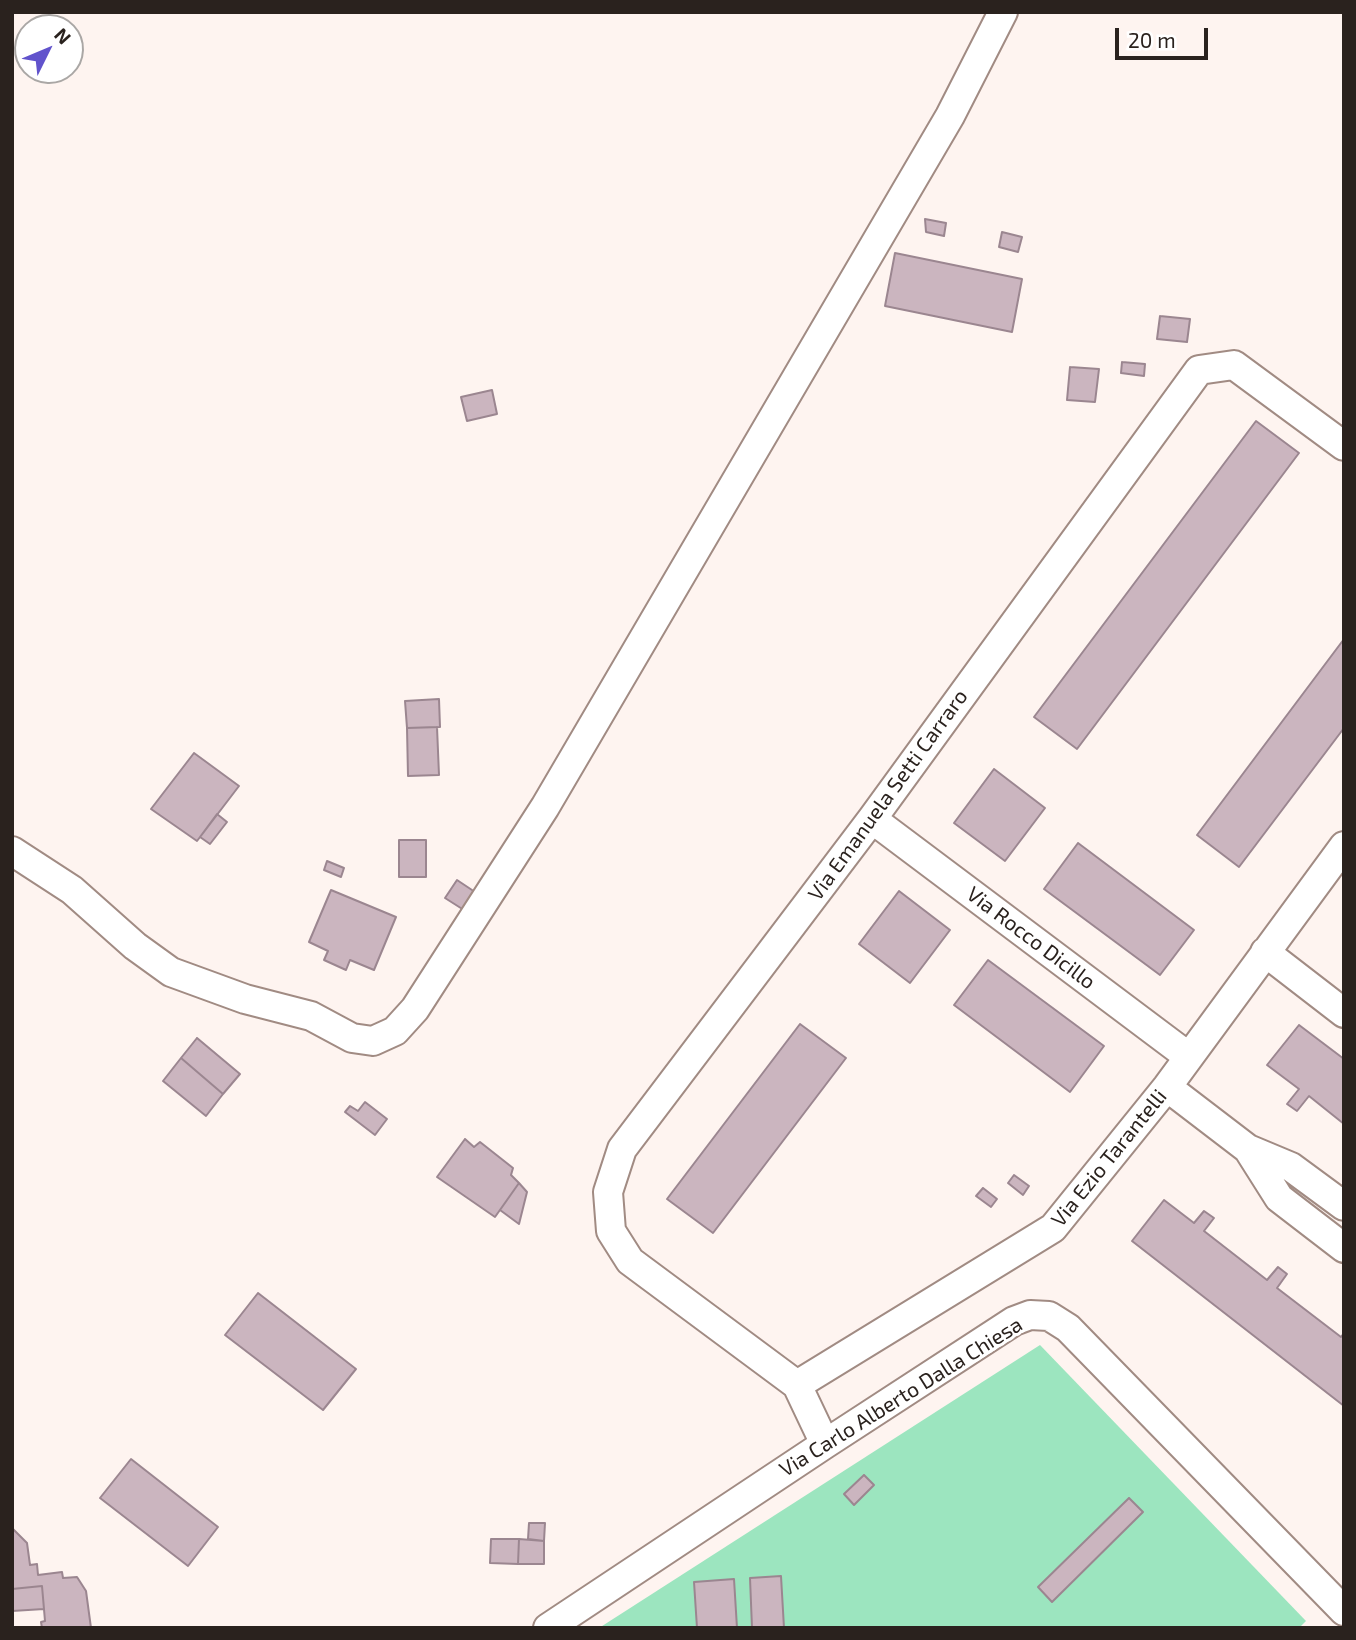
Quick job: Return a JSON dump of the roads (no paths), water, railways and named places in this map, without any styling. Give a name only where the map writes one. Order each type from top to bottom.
[{"type":"street","points":[[12,851],[72,890],[135,946],[171,972],[245,999],[311,1016],[352,1038],[373,1041],[394,1031],[415,1009],[545,807],[950,116],[1003,12]]},
{"type":"street","name":"Via Emanuela Setti Carraro","points":[[797,1385],[630,1261],[611,1231],[608,1192],[622,1149],[872,819],[1199,370],[1234,365],[1344,446]]},
{"type":"street","name":"Via Rocco Dicillo","points":[[872,819],[1189,1057]]},
{"type":"street","name":"Via Ezio Tarantelli","points":[[797,1385],[1053,1228],[1167,1087],[1344,846]]},
{"type":"street","points":[[1265,952],[1344,1013]]},
{"type":"street","points":[[1167,1087],[1248,1149],[1291,1167],[1344,1206]]},
{"type":"street","points":[[1248,1149],[1279,1198],[1344,1248]]},
{"type":"street","name":"Via Carlo Alberto Dalla Chiesa","points":[[548,1628],[1014,1321],[1030,1315],[1049,1316],[1068,1328],[1344,1611]]},
{"type":"street","points":[[797,1385],[825,1444]]}]
